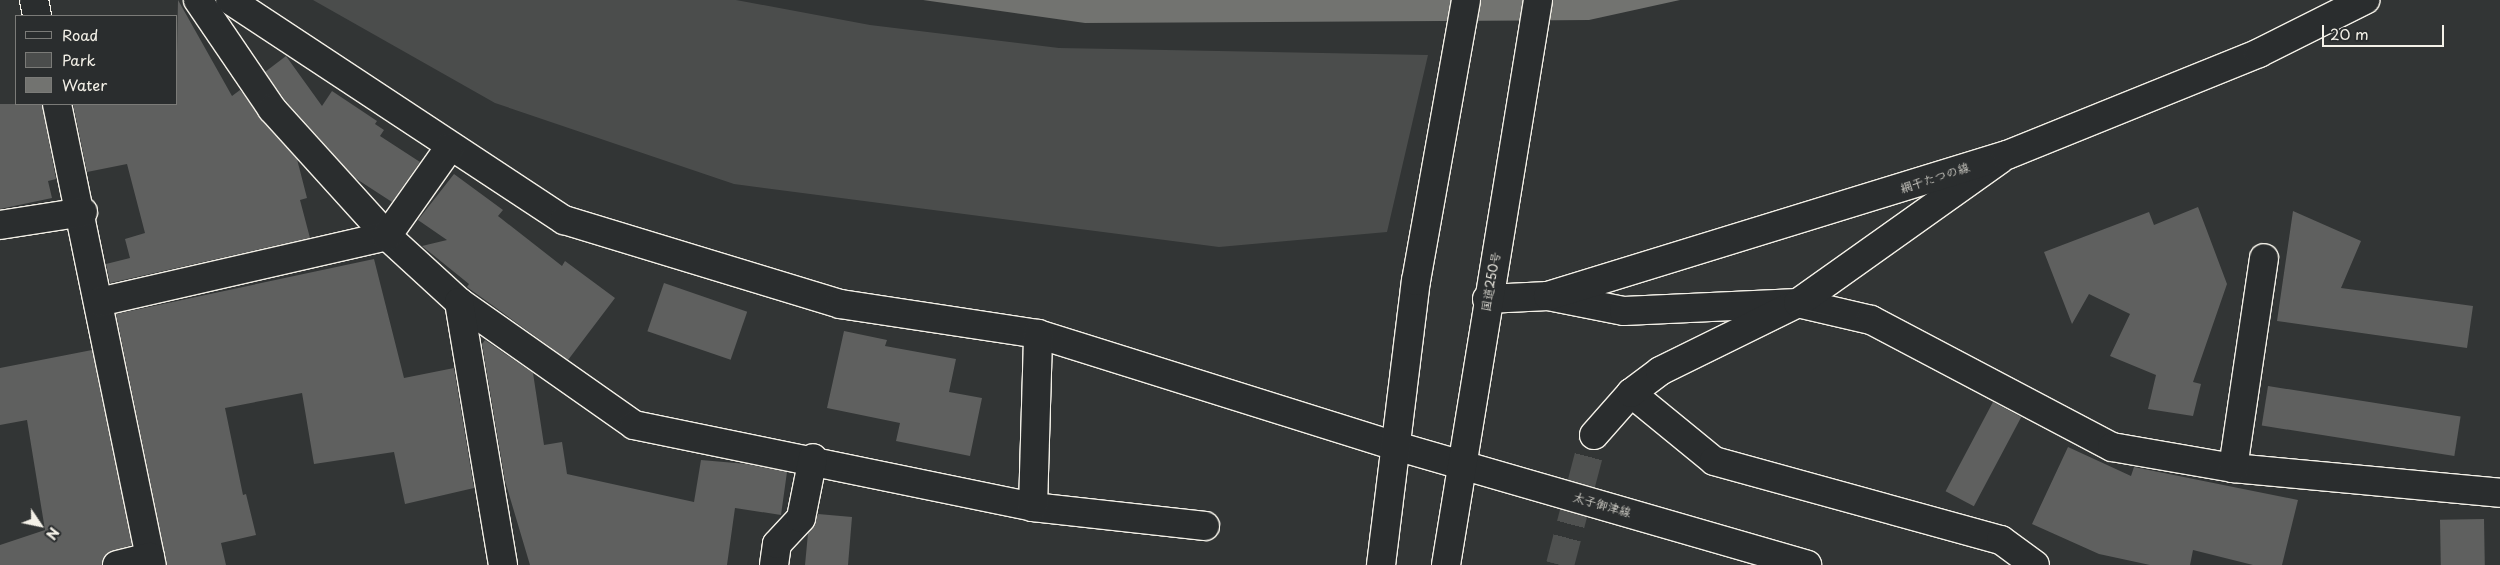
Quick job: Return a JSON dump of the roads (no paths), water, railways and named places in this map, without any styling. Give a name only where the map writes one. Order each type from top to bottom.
[{"type":"main road","points":[[34,0],[37,15]]},
{"type":"main road","points":[[198,0],[272,109],[387,236],[459,302],[634,425],[813,458],[1033,507],[1204,526]]},
{"type":"main road","name":"太子御津線","points":[[230,0],[449,148],[564,220],[840,304],[1038,334],[1396,446],[1806,565]]},
{"type":"main road","points":[[1380,565],[1416,281],[1466,0]]},
{"type":"main road","name":"国道250号","points":[[1446,565],[1487,299],[1538,0]]},
{"type":"main road","name":"網干たつの線","points":[[1487,299],[1548,296],[2007,155],[2259,53],[2365,0]]},
{"type":"main road","points":[[58,105],[82,212],[98,302],[151,561],[117,565]]},
{"type":"main road","points":[[98,302],[387,236],[449,148]]},
{"type":"main road","points":[[1594,435],[1631,393],[1660,371],[1798,303],[2007,155]]},
{"type":"main road","points":[[0,225],[82,212]]},
{"type":"main road","points":[[2232,468],[2264,258]]},
{"type":"main road","points":[[1548,296],[1624,311],[1798,303],[1871,320],[2112,447],[2232,468],[2500,492]]},
{"type":"main road","points":[[459,302],[504,565]]},
{"type":"main road","points":[[1033,507],[1038,334]]},
{"type":"main road","points":[[1631,393],[1714,461],[2001,540],[2035,565]]},
{"type":"main road","points":[[774,565],[777,544],[801,518],[813,458]]},
{"type":"water","points":[[923,0],[1680,0],[1589,20],[1085,23]]},
{"type":"tunnel","points":[[1560,565],[1594,435]]}]
